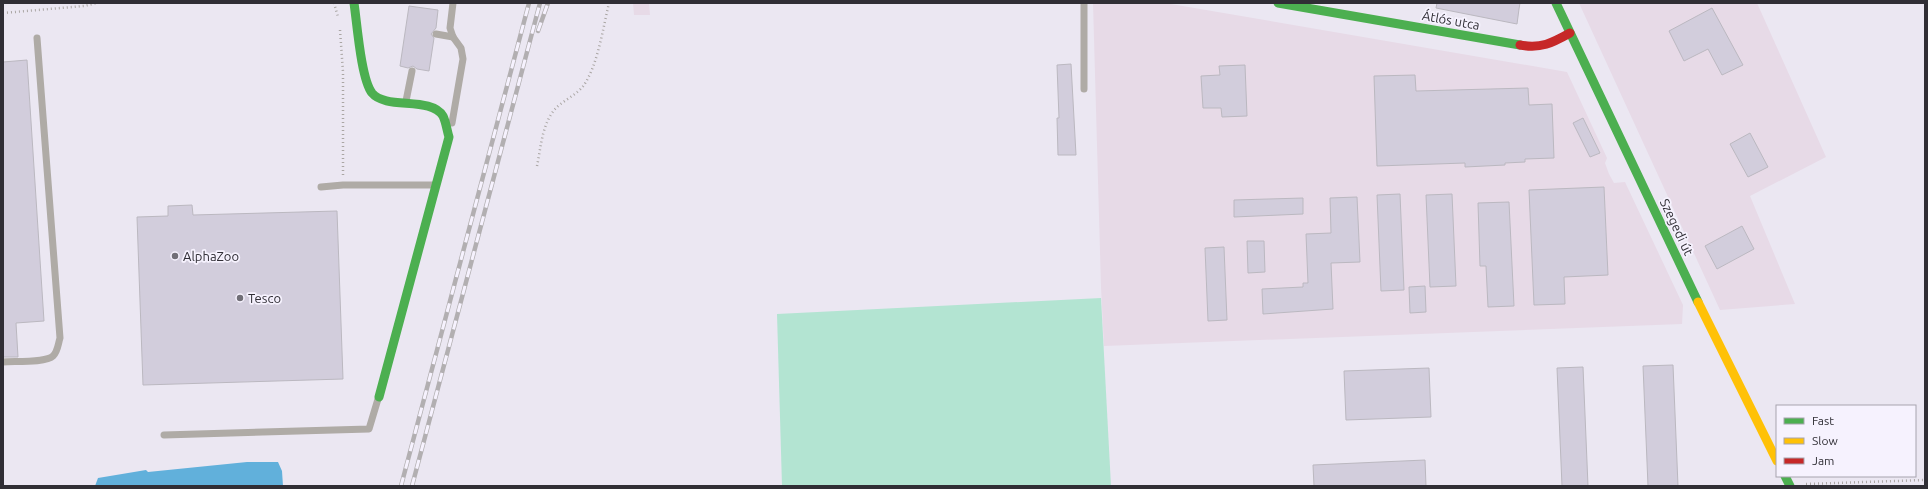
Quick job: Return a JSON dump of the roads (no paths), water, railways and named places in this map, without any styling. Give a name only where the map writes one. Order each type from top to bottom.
[{"type":"street","points":[[354,3],[363,70],[372,93],[381,99],[429,107],[438,111],[443,116],[447,125],[449,137],[379,397]]},
{"type":"street","name":"Átlós utca","points":[[1278,3],[1535,48],[1554,42],[1570,33]]},
{"type":"street","name":"Szegedi út","points":[[1556,3],[1704,315],[1776,459]]},
{"type":"lane","points":[[449,137],[463,59],[461,48],[453,37],[450,28],[453,3]]},
{"type":"lane","points":[[1084,3],[1084,89]]},
{"type":"lane","points":[[436,34],[453,37]]},
{"type":"lane","points":[[3,362],[47,359],[54,355],[58,348],[60,338],[37,38]]},
{"type":"lane","points":[[406,103],[412,71]]},
{"type":"lane","points":[[321,187],[437,185]]},
{"type":"lane","points":[[164,435],[369,429],[379,397]]},
{"type":"water","points":[[247,462],[278,462],[282,471],[283,486],[95,486],[98,478],[146,470],[148,472]]},
{"type":"railway","points":[[401,486],[529,3]]},
{"type":"railway","points":[[412,486],[540,3]]},
{"type":"railway","points":[[538,31],[548,3]]},
{"type":"place","name":"AlphaZoo","points":[[175,256]]},
{"type":"place","name":"Tesco","points":[[240,298]]}]
